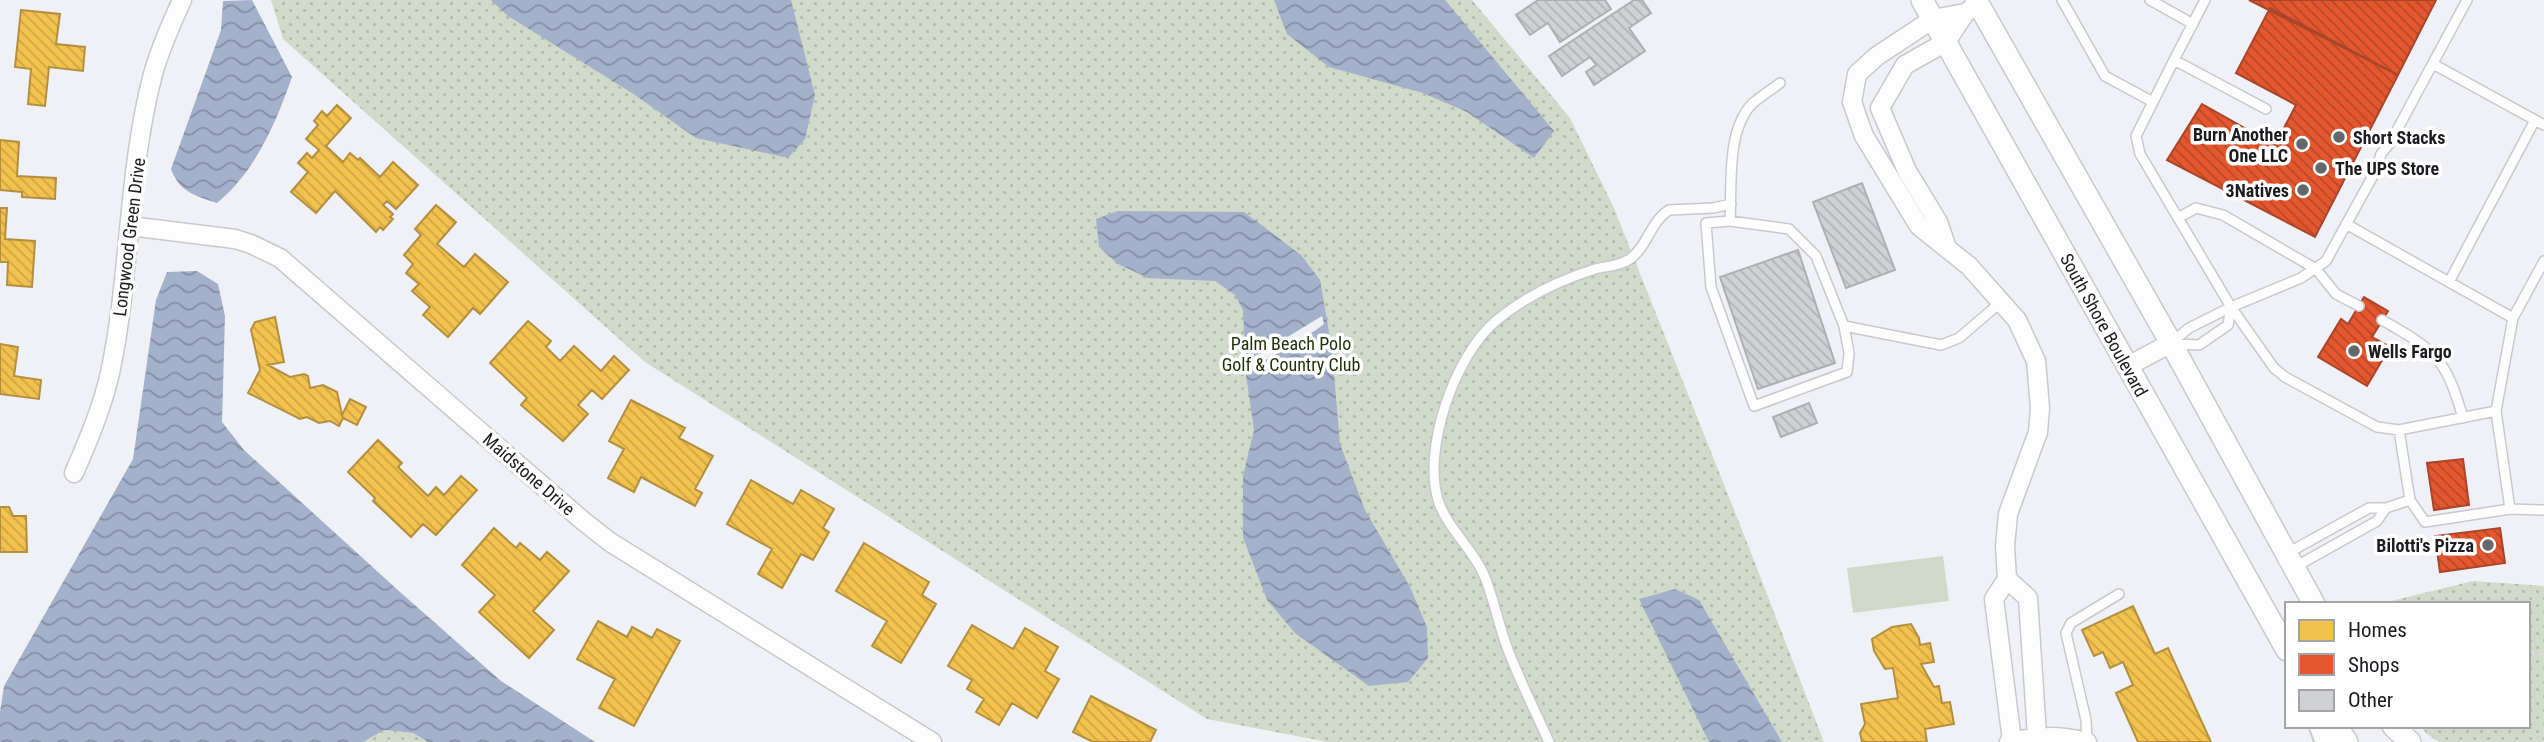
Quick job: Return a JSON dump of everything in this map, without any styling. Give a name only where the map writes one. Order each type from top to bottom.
[{"type":"street","name":"Longwood Green Drive","points":[[74,473],[95,425],[109,375],[118,324],[143,122],[154,74],[182,0]]},
{"type":"street","name":"South Shore Boulevard","points":[[1922,0],[2285,646]]},
{"type":"street","points":[[1977,4],[1933,19],[1877,56],[1857,74],[1852,102],[1864,136],[1919,226],[1969,266],[2017,320],[2036,360],[2040,408],[2038,432],[2008,514],[2005,546],[2007,579],[1994,599],[2010,742],[2037,736],[2066,737],[2087,742]]},
{"type":"street","points":[[1947,248],[1938,222],[1908,171],[1881,108],[1905,65],[1946,43],[1977,4]]},
{"type":"street","points":[[1977,4],[2171,343],[2313,602]]},
{"type":"street","name":"Maidstone Drive","points":[[130,226],[235,239],[280,258],[610,542],[932,742]]},
{"type":"street","points":[[2128,366],[2171,343]]},
{"type":"street","points":[[2007,579],[2028,598],[2037,736]]},
{"type":"street","points":[[2395,728],[2410,742]]},
{"type":"lane","points":[[2062,0],[2105,76],[2153,103]]},
{"type":"lane","points":[[2150,0],[2193,23]]},
{"type":"lane","points":[[2205,0],[2136,136],[2140,154],[2178,218],[2231,306],[2274,368],[2285,377],[2377,427],[2399,430],[2496,411]]},
{"type":"lane","points":[[2171,343],[2189,328],[2231,306],[2301,278],[2326,261],[2375,172],[2381,154],[2390,143],[2467,0]]},
{"type":"lane","points":[[2174,60],[2266,108]]},
{"type":"lane","points":[[2433,64],[2544,125]]},
{"type":"lane","points":[[1730,221],[1733,148],[1741,119],[1752,104],[1780,83]]},
{"type":"lane","points":[[2449,282],[2535,120]]},
{"type":"lane","points":[[1549,742],[1509,654],[1485,576],[1439,504],[1434,457],[1436,437],[1444,411],[1467,356],[1478,338],[1522,301],[1575,277],[1628,261],[1639,252],[1653,227],[1669,210],[1713,208],[1731,204]]},
{"type":"lane","points":[[2178,218],[2196,208],[2223,215],[2316,269],[2336,294],[2358,306]]},
{"type":"lane","points":[[1730,221],[1789,229],[1816,256],[1844,326],[1849,353],[1847,372],[1754,406],[1711,287],[1706,223],[1730,221]]},
{"type":"lane","points":[[2346,224],[2513,318]]},
{"type":"lane","points":[[2510,509],[2496,411],[2513,318],[2544,261]]},
{"type":"lane","points":[[1844,326],[1941,345],[1959,338],[2001,302]]},
{"type":"lane","points":[[2171,343],[2199,345],[2228,325],[2231,306]]},
{"type":"lane","points":[[2382,320],[2420,341],[2440,361],[2454,386],[2463,418]]},
{"type":"lane","points":[[2399,430],[2410,500],[2425,522],[2510,509],[2543,512]]},
{"type":"lane","points":[[2290,561],[2369,508],[2386,508],[2410,500]]},
{"type":"lane","points":[[2290,561],[2378,521],[2386,508]]},
{"type":"lane","points":[[2087,742],[2086,720],[2066,633],[2071,623],[2119,594]]},
{"type":"path","points":[[2530,653],[2544,655]]},
{"type":"path","points":[[2530,662],[2535,654]]},
{"type":"green space","name":"Palm Beach Polo Golf & Country Club","points":[[271,0],[1472,0],[1570,118],[1614,208],[1824,742],[1328,742],[1207,719],[645,362],[283,39]]},
{"type":"green space","points":[[1943,556],[1949,601],[1853,613],[1847,568]]},
{"type":"green space","points":[[2473,581],[2544,586],[2544,742],[2439,742],[2422,728],[2530,728],[2530,602],[2387,602]]},
{"type":"green space","points":[[384,730],[413,733],[428,742],[363,742]]},
{"type":"water","points":[[252,0],[292,77],[263,146],[243,177],[217,203],[184,188],[171,169],[221,30],[223,1]]},
{"type":"water","points":[[491,0],[791,0],[815,95],[805,139],[788,158],[696,138],[632,93],[508,16]]},
{"type":"water","points":[[1274,0],[1445,0],[1554,131],[1534,158],[1467,112],[1423,93],[1329,67],[1287,34]]},
{"type":"water","points":[[1118,211],[1244,212],[1301,255],[1320,280],[1332,350],[1340,444],[1365,510],[1410,587],[1427,627],[1428,658],[1408,682],[1369,686],[1295,633],[1267,600],[1243,537],[1243,476],[1254,430],[1246,375],[1243,310],[1235,295],[1215,281],[1148,278],[1118,264],[1099,247],[1096,219]]},
{"type":"water","points":[[197,271],[218,284],[225,316],[222,422],[244,450],[501,681],[595,742],[428,742],[413,733],[384,730],[363,742],[0,742],[0,712],[4,686],[133,459],[156,300],[167,272]]},
{"type":"water","points":[[1675,589],[1699,600],[1782,742],[1709,742],[1639,599]]},
{"type":"pier","points":[[1322,316],[1324,324],[1316,330],[1255,366],[1248,361]]},
{"type":"building: Homes","points":[[21,10],[60,14],[56,44],[85,47],[83,71],[49,67],[45,106],[28,104],[31,69],[15,67]]},
{"type":"building: Homes","points":[[337,105],[351,118],[326,146],[343,162],[350,153],[358,160],[360,158],[380,177],[393,162],[418,185],[396,209],[387,201],[383,205],[393,214],[390,217],[393,219],[383,230],[380,227],[376,232],[335,191],[316,213],[291,192],[308,172],[298,163],[307,153],[312,158],[319,150],[306,139],[318,125],[314,121],[322,111],[327,116]]},
{"type":"building: Homes","points":[[0,140],[19,142],[17,176],[56,178],[55,199],[22,197],[22,192],[0,190]]},
{"type":"building: Homes","points":[[436,205],[456,222],[437,244],[464,267],[475,254],[508,282],[480,314],[473,308],[448,337],[423,315],[430,307],[412,291],[419,284],[406,273],[413,264],[404,255],[421,235],[415,229]]},
{"type":"building: Homes","points":[[0,208],[7,208],[5,239],[35,241],[32,287],[7,285],[8,262],[0,262]]},
{"type":"building: Homes","points":[[275,317],[284,362],[268,365],[290,377],[304,374],[308,376],[310,388],[323,385],[337,392],[342,415],[350,399],[366,407],[357,425],[343,418],[339,426],[330,421],[319,423],[307,417],[300,419],[248,393],[260,370],[251,330],[255,322]]},
{"type":"building: Homes","points":[[528,321],[551,341],[546,347],[560,361],[574,346],[601,371],[614,356],[629,370],[602,399],[592,390],[578,405],[588,414],[563,441],[521,405],[527,398],[490,363]]},
{"type":"building: Homes","points":[[0,344],[18,347],[14,376],[41,380],[39,399],[0,394]]},
{"type":"building: Homes","points":[[631,400],[685,428],[679,438],[713,456],[695,489],[702,493],[695,506],[641,477],[634,492],[608,478],[624,449],[609,441]]},
{"type":"building: Homes","points":[[378,440],[402,463],[398,467],[428,496],[436,487],[444,495],[461,476],[477,490],[436,535],[423,524],[411,537],[373,501],[375,498],[348,472]]},
{"type":"building: Homes","points":[[751,480],[793,504],[801,490],[834,509],[823,528],[829,532],[813,560],[801,554],[782,588],[758,574],[772,549],[727,524]]},
{"type":"building: Homes","points":[[0,507],[9,507],[13,516],[26,516],[27,552],[0,552]]},
{"type":"building: Homes","points":[[494,528],[516,548],[520,543],[540,560],[547,552],[569,571],[533,611],[554,630],[529,658],[479,612],[495,595],[462,565]]},
{"type":"building: Homes","points":[[864,543],[929,582],[922,595],[936,604],[901,663],[872,646],[887,621],[836,591]]},
{"type":"building: Homes","points":[[2133,606],[2155,654],[2168,648],[2211,742],[2138,742],[2116,693],[2133,685],[2123,662],[2110,668],[2103,652],[2094,656],[2082,630]]},
{"type":"building: Homes","points":[[598,621],[627,637],[632,627],[652,638],[657,629],[680,641],[634,726],[599,708],[615,679],[577,659]]},
{"type":"building: Homes","points":[[1911,624],[1920,645],[1930,643],[1934,662],[1921,664],[1934,687],[1939,686],[1942,703],[1950,702],[1954,724],[1925,729],[1927,742],[1862,742],[1860,733],[1865,724],[1861,704],[1898,698],[1893,668],[1885,669],[1874,651],[1872,639],[1892,627]]},
{"type":"building: Homes","points":[[972,625],[1013,649],[1025,628],[1058,647],[1045,671],[1059,679],[1037,718],[1012,703],[999,725],[976,712],[984,699],[967,689],[972,680],[948,666]]},
{"type":"building: Homes","points":[[1091,696],[1156,730],[1150,742],[1093,742],[1073,732]]},
{"type":"building: Shops","points":[[2249,0],[2436,0],[2398,75]]},
{"type":"building: Shops","points":[[2270,8],[2398,75],[2315,237],[2167,160],[2202,104],[2275,145],[2296,105],[2236,73]]},
{"type":"building: Shops","points":[[2364,297],[2388,311],[2372,337],[2390,347],[2367,386],[2318,357],[2341,319],[2348,324]]},
{"type":"building: Shops","points":[[2463,459],[2469,505],[2434,510],[2427,463]]},
{"type":"building: Shops","points":[[2500,528],[2505,563],[2440,572],[2435,536]]},
{"type":"building: Other","points":[[1538,0],[1605,0],[1611,9],[1560,42],[1548,23],[1530,35],[1516,15]]},
{"type":"building: Other","points":[[1634,0],[1642,0],[1651,13],[1629,28],[1645,51],[1594,85],[1586,72],[1596,65],[1590,57],[1562,76],[1549,56]]},
{"type":"building: Other","points":[[1862,183],[1895,270],[1846,288],[1813,202]]},
{"type":"building: Other","points":[[1798,250],[1835,363],[1758,389],[1720,277]]},
{"type":"building: Other","points":[[1809,403],[1817,423],[1781,437],[1773,417]]},
{"type":"place","name":"Short Stacks","points":[[2339,137]]},
{"type":"place","name":"Burn Another One LLC","points":[[2302,144]]},
{"type":"place","name":"The UPS Store","points":[[2321,168]]},
{"type":"place","name":"3Natives","points":[[2303,190]]},
{"type":"place","name":"Wells Fargo","points":[[2354,351]]},
{"type":"place","name":"Bilotti's Pizza","points":[[2488,545]]}]
